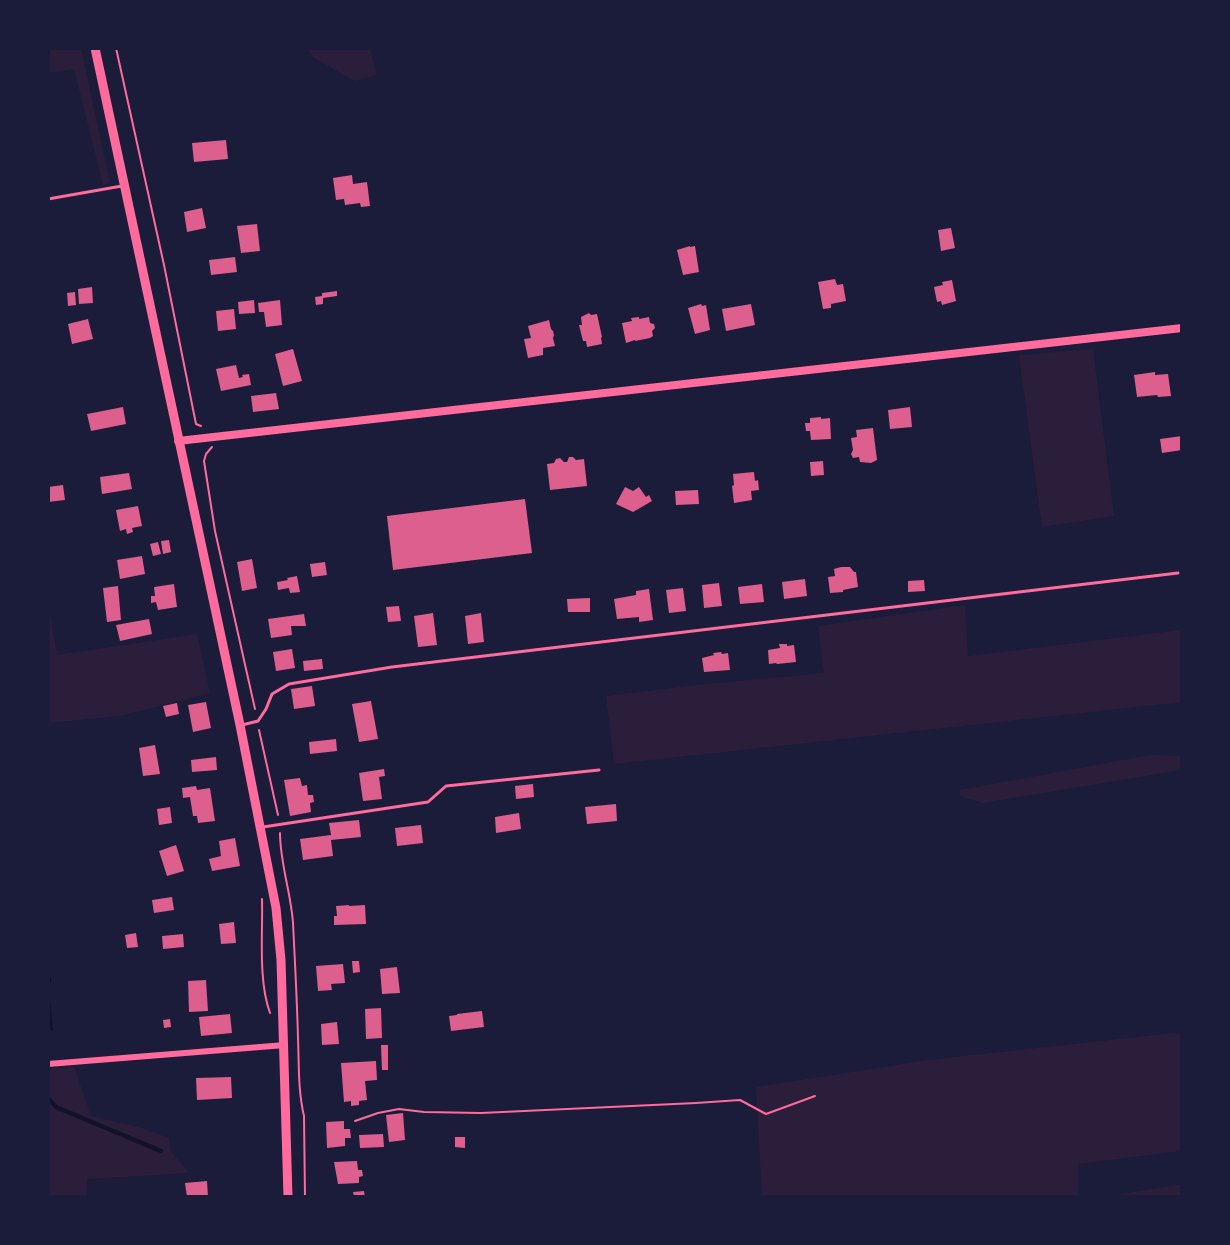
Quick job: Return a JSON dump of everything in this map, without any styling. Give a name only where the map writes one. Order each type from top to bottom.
[{"type":"main road","points":[[95,48],[240,725],[278,922],[285,1045],[288,1197]]},
{"type":"street","points":[[178,441],[1182,328]]},
{"type":"street","points":[[48,1064],[285,1045]]},
{"type":"lane","points":[[48,198],[124,185]]},
{"type":"lane","points":[[240,725],[258,721],[272,694],[290,684],[392,667],[1178,573]]},
{"type":"lane","points":[[261,827],[428,802],[446,786],[599,770]]},
{"type":"path","points":[[261,891],[262,964],[266,1004],[270,1014]]},
{"type":"path","points":[[355,1121],[399,1109],[424,1112],[493,1113],[740,1100],[766,1114],[815,1096]]},
{"type":"shaded area","points":[[48,48],[81,48],[110,183],[103,185],[74,69],[48,73]]},
{"type":"shaded area","points":[[306,48],[370,48],[377,75],[355,81],[314,58]]},
{"type":"shaded area","points":[[1093,349],[1114,516],[1042,527],[1019,355]]},
{"type":"shaded area","points":[[48,602],[57,655],[197,634],[210,693],[120,716],[48,723]]},
{"type":"shaded area","points":[[965,605],[968,656],[1182,630],[1182,702],[614,764],[606,696],[824,673],[818,626]]},
{"type":"shaded area","points":[[1150,755],[1182,756],[1182,770],[983,803],[960,796],[960,790]]},
{"type":"shaded area","points":[[48,981],[53,1030],[48,1031]]},
{"type":"shaded area","points":[[1182,1032],[1182,1151],[1078,1164],[1078,1197],[762,1197],[756,1087],[928,1060]]},
{"type":"shaded area","points":[[74,1067],[91,1116],[142,1128],[169,1138],[170,1150],[189,1173],[87,1179],[87,1197],[48,1197],[48,1069]]},
{"type":"shaded area","points":[[1182,1184],[1182,1197],[1103,1197]]},
{"type":"building","points":[[226,140],[228,159],[194,162],[192,143]]},
{"type":"building","points":[[352,175],[353,184],[367,182],[370,206],[361,207],[360,203],[345,205],[344,199],[336,200],[333,178]]},
{"type":"building","points":[[202,208],[206,228],[187,232],[184,212]]},
{"type":"building","points":[[257,224],[260,251],[241,253],[237,226]]},
{"type":"building","points":[[951,228],[955,248],[941,251],[938,230]]},
{"type":"building","points":[[695,246],[699,272],[683,275],[677,250]]},
{"type":"building","points":[[235,257],[237,272],[211,275],[209,260]]},
{"type":"building","points":[[835,279],[837,285],[843,284],[846,301],[831,304],[831,308],[823,309],[818,282]]},
{"type":"building","points":[[952,280],[956,301],[942,305],[941,301],[937,302],[934,287]]},
{"type":"building","points":[[92,287],[93,303],[79,304],[78,289]]},
{"type":"building","points":[[337,291],[337,296],[323,298],[323,304],[316,305],[315,297],[322,296],[322,293]]},
{"type":"building","points":[[75,292],[76,305],[68,306],[67,293]]},
{"type":"building","points":[[254,300],[255,313],[239,314],[238,302]]},
{"type":"building","points":[[280,300],[282,325],[266,327],[264,312],[259,312],[258,303]]},
{"type":"building","points":[[701,304],[706,305],[710,330],[695,334],[688,308]]},
{"type":"building","points":[[751,304],[755,325],[726,331],[722,309]]},
{"type":"building","points":[[234,309],[236,329],[218,331],[216,311]]},
{"type":"building","points":[[589,313],[597,314],[602,344],[587,347],[579,325],[582,325],[581,317]]},
{"type":"building","points":[[639,317],[639,319],[649,317],[650,323],[654,324],[655,328],[652,331],[653,336],[626,343],[622,323]]},
{"type":"building","points":[[88,319],[93,339],[72,344],[68,324]]},
{"type":"building","points":[[549,320],[555,346],[543,348],[543,355],[528,358],[524,339],[531,338],[528,326]]},
{"type":"building","points":[[293,349],[302,381],[283,386],[275,354]]},
{"type":"building","points":[[236,365],[239,378],[249,374],[251,385],[221,391],[216,369]]},
{"type":"building","points":[[1155,372],[1155,375],[1168,374],[1171,396],[1137,397],[1134,375]]},
{"type":"building","points":[[276,393],[279,409],[253,412],[251,396]]},
{"type":"building","points":[[123,407],[126,424],[91,431],[87,414]]},
{"type":"building","points":[[910,407],[912,427],[890,429],[888,410]]},
{"type":"building","points":[[821,417],[821,419],[830,418],[831,439],[811,440],[810,431],[806,431],[805,423],[810,423],[810,418]]},
{"type":"building","points":[[873,428],[877,460],[871,463],[860,462],[859,457],[853,458],[851,454],[853,450],[851,438],[857,437],[856,430]]},
{"type":"building","points":[[1182,436],[1182,450],[1162,453],[1160,439]]},
{"type":"building","points":[[569,457],[576,460],[584,459],[587,486],[550,490],[547,464],[554,463],[560,458],[567,462]]},
{"type":"building","points":[[823,461],[824,475],[811,476],[810,462]]},
{"type":"building","points":[[754,472],[759,490],[751,491],[752,500],[734,503],[733,474]]},
{"type":"building","points":[[129,473],[132,489],[102,494],[100,477]]},
{"type":"building","points":[[63,485],[65,500],[48,502],[48,487]]},
{"type":"building","points":[[625,487],[633,491],[639,487],[646,497],[649,495],[652,501],[633,512],[616,504]]},
{"type":"building","points":[[698,490],[699,504],[676,505],[675,491]]},
{"type":"building","points":[[525,499],[532,553],[393,570],[387,516]]},
{"type":"building","points":[[138,506],[142,526],[132,528],[133,532],[127,534],[126,529],[120,531],[116,510]]},
{"type":"building","points":[[169,540],[171,552],[163,554],[161,541]]},
{"type":"building","points":[[158,542],[161,554],[153,556],[150,544]]},
{"type":"building","points":[[142,556],[145,574],[120,579],[117,560]]},
{"type":"building","points":[[252,559],[257,588],[242,591],[237,562]]},
{"type":"building","points":[[325,562],[327,575],[312,577],[310,564]]},
{"type":"building","points":[[850,567],[856,572],[858,587],[830,593],[828,577],[835,576],[834,569]]},
{"type":"building","points":[[297,576],[300,592],[290,593],[289,588],[278,590],[277,582]]},
{"type":"building","points":[[805,579],[807,596],[784,599],[782,582]]},
{"type":"building","points":[[924,580],[925,591],[908,592],[908,581]]},
{"type":"building","points":[[719,583],[722,606],[704,608],[702,585]]},
{"type":"building","points":[[174,584],[177,607],[158,610],[156,602],[151,603],[151,596],[155,596],[154,587]]},
{"type":"building","points":[[762,584],[764,602],[740,604],[738,587]]},
{"type":"building","points":[[118,586],[121,620],[107,622],[103,588]]},
{"type":"building","points":[[683,588],[686,611],[669,613],[666,590]]},
{"type":"building","points":[[649,589],[653,620],[639,622],[639,617],[617,619],[614,599],[636,595],[636,591]]},
{"type":"building","points":[[590,598],[590,612],[568,612],[567,599]]},
{"type":"building","points":[[399,606],[401,621],[388,622],[386,607]]},
{"type":"building","points":[[433,613],[437,645],[418,647],[414,616]]},
{"type":"building","points":[[481,613],[484,642],[468,644],[465,616]]},
{"type":"building","points":[[304,614],[306,626],[291,626],[292,635],[271,638],[268,619]]},
{"type":"building","points":[[149,619],[152,634],[120,641],[116,625]]},
{"type":"building","points":[[779,644],[794,645],[796,662],[769,664],[768,650],[780,648]]},
{"type":"building","points":[[292,649],[295,668],[276,671],[273,652]]},
{"type":"building","points":[[721,652],[722,654],[728,653],[730,670],[704,672],[702,658]]},
{"type":"building","points":[[322,659],[323,669],[304,671],[303,661]]},
{"type":"building","points":[[312,686],[315,706],[294,709],[291,689]]},
{"type":"building","points":[[371,701],[378,739],[359,742],[352,704]]},
{"type":"building","points":[[206,702],[211,728],[193,732],[188,705]]},
{"type":"building","points":[[177,703],[179,714],[166,717],[163,706]]},
{"type":"building","points":[[336,739],[337,751],[310,754],[309,742]]},
{"type":"building","points":[[155,745],[160,774],[143,776],[139,748]]},
{"type":"building","points":[[216,757],[217,770],[192,772],[191,760]]},
{"type":"building","points":[[384,769],[385,776],[379,777],[382,799],[363,801],[359,773]]},
{"type":"building","points":[[300,778],[302,786],[307,785],[308,795],[313,795],[314,802],[310,803],[311,812],[290,816],[284,780]]},
{"type":"building","points":[[533,784],[534,797],[516,799],[515,786]]},
{"type":"building","points":[[196,786],[197,790],[210,788],[215,821],[198,823],[197,816],[193,816],[190,797],[183,798],[182,788]]},
{"type":"building","points":[[616,804],[617,821],[587,824],[585,807]]},
{"type":"building","points":[[170,807],[172,823],[159,825],[157,809]]},
{"type":"building","points":[[519,813],[521,829],[496,833],[495,817]]},
{"type":"building","points":[[359,820],[361,837],[331,840],[333,856],[303,860],[300,839],[331,835],[329,823]]},
{"type":"building","points":[[421,825],[423,843],[397,846],[395,828]]},
{"type":"building","points":[[235,838],[240,866],[212,871],[209,859],[221,856],[219,841]]},
{"type":"building","points":[[176,845],[184,871],[167,876],[159,851]]},
{"type":"building","points":[[172,897],[174,910],[154,913],[152,900]]},
{"type":"building","points":[[365,905],[366,924],[334,925],[334,916],[337,916],[336,906]]},
{"type":"building","points":[[234,922],[236,943],[221,944],[219,924]]},
{"type":"building","points":[[136,933],[138,947],[127,948],[125,935]]},
{"type":"building","points":[[183,934],[184,947],[163,949],[162,936]]},
{"type":"building","points":[[352,961],[359,961],[360,972],[353,973]]},
{"type":"building","points":[[343,964],[345,983],[331,984],[332,990],[318,991],[316,966]]},
{"type":"building","points":[[397,967],[400,993],[382,994],[380,969]]},
{"type":"building","points":[[206,980],[208,1011],[189,1012],[188,981]]},
{"type":"building","points":[[381,1008],[382,1038],[366,1039],[365,1009]]},
{"type":"building","points":[[482,1011],[484,1027],[451,1031],[449,1016]]},
{"type":"building","points":[[230,1014],[232,1033],[201,1036],[199,1017]]},
{"type":"building","points":[[170,1019],[171,1027],[164,1028],[163,1020]]},
{"type":"building","points":[[337,1022],[339,1044],[322,1045],[321,1024]]},
{"type":"building","points":[[381,1045],[388,1045],[388,1070],[382,1070]]},
{"type":"building","points":[[376,1061],[377,1080],[365,1081],[367,1100],[359,1101],[359,1105],[351,1106],[351,1101],[344,1102],[341,1063]]},
{"type":"building","points":[[231,1077],[232,1098],[197,1100],[196,1078]]},
{"type":"building","points":[[403,1113],[405,1140],[389,1142],[386,1115]]},
{"type":"building","points":[[344,1121],[344,1129],[350,1129],[351,1138],[345,1138],[345,1146],[327,1148],[326,1122]]},
{"type":"building","points":[[383,1134],[384,1147],[360,1148],[359,1135]]},
{"type":"building","points":[[455,1137],[465,1137],[465,1148],[455,1147]]},
{"type":"building","points":[[357,1161],[358,1170],[362,1170],[363,1176],[359,1177],[359,1183],[338,1184],[334,1162]]},
{"type":"building","points":[[207,1181],[208,1197],[187,1197],[185,1183]]},
{"type":"building","points":[[364,1191],[365,1197],[354,1197],[353,1192]]},
{"type":"waterway","points":[[48,976],[49,981]]},
{"type":"waterway","points":[[48,1098],[56,1107],[161,1151]]}]
